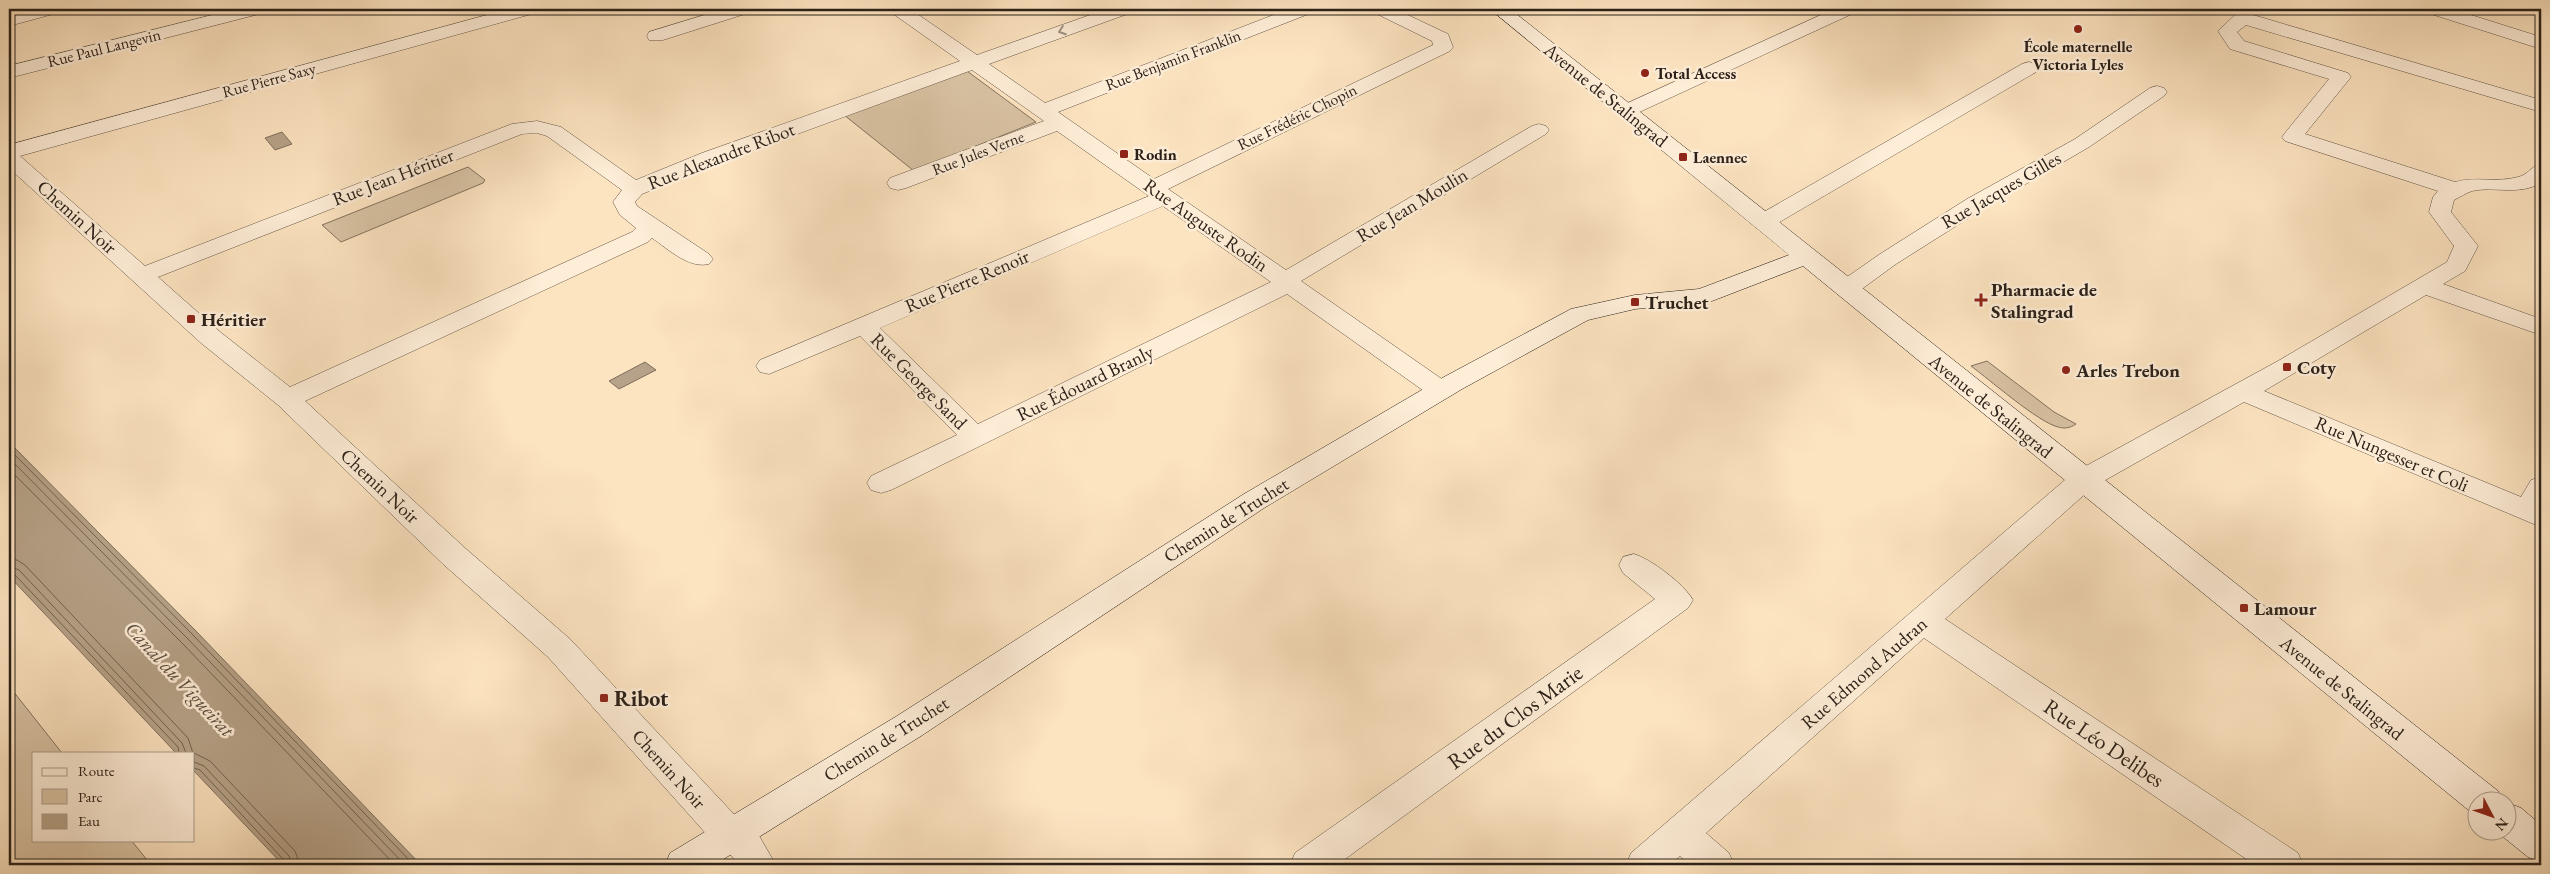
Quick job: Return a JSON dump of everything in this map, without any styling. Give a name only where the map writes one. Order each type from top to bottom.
[{"type":"street","points":[[9,21],[51,9]]},
{"type":"street","name":"Rue Paul Langevin","points":[[9,72],[257,9]]},
{"type":"street","name":"Rue Pierre Saxy","points":[[9,152],[529,9]]},
{"type":"street","points":[[656,36],[742,9]]},
{"type":"street","name":"Rue Auguste Rodin","points":[[898,9],[1049,117],[1440,390]]},
{"type":"street","name":"Rue Alexandre Ribot","points":[[650,227],[628,210],[624,202],[634,189],[710,158],[1124,9]]},
{"type":"street","name":"Rue Benjamin Franklin","points":[[1049,117],[1305,9]]},
{"type":"street","name":"Rue Frédéric Chopin","points":[[1158,192],[1443,47],[1440,38],[1381,9]]},
{"type":"street","name":"Avenue de Stalingrad","points":[[1499,9],[2473,792]]},
{"type":"street","points":[[1626,111],[1848,9]]},
{"type":"street","points":[[2434,9],[2541,43]]},
{"type":"street","points":[[2341,77],[2237,45],[2227,32],[2243,18],[2541,106]]},
{"type":"street","points":[[2523,37],[2541,24]]},
{"type":"street","points":[[2362,53],[2292,137],[2457,190],[2465,186],[2524,183],[2538,176],[2541,170]]},
{"type":"street","points":[[1763,222],[2029,68]]},
{"type":"street","name":"Rue Jacques Gilles","points":[[1846,289],[1896,254],[1975,204],[2082,143],[2157,92]]},
{"type":"street","name":"Rue Jules Verne","points":[[898,183],[1049,117]]},
{"type":"street","name":"Rue Jean Héritier","points":[[142,275],[519,128],[537,127],[554,131],[634,189]]},
{"type":"street","name":"Rue Jean Moulin","points":[[1287,282],[1539,130]]},
{"type":"street","name":"Chemin Noir","points":[[9,157],[210,337],[287,399],[454,556],[559,648],[731,836],[745,845],[758,865]]},
{"type":"street","name":"Rue Edmond Audran","points":[[1644,865],[2083,480],[2243,392],[2457,266],[2466,246],[2440,212],[2444,197],[2457,190]]},
{"type":"street","name":"Rue Pierre Renoir","points":[[769,366],[1158,192]]},
{"type":"street","points":[[287,399],[640,237],[650,227],[701,259]]},
{"type":"street","name":"Chemin de Truchet","points":[[683,865],[917,720],[1254,501],[1440,390],[1580,314],[1634,302],[1702,296],[1786,265],[1805,256]]},
{"type":"street","name":"Rue Édouard Branly","points":[[881,483],[1287,282]]},
{"type":"street","points":[[2424,286],[2541,327]]},
{"type":"street","name":"Rue George Sand","points":[[863,325],[976,437]]},
{"type":"street","name":"Rue Nungesser et Coli","points":[[2243,392],[2537,505]]},
{"type":"street","name":"Rue du Clos Marie","points":[[1308,865],[1676,600],[1634,565]]},
{"type":"street","name":"Rue Léo Delibes","points":[[1923,621],[2285,865]]},
{"type":"street","points":[[2518,827],[2541,846]]},
{"type":"street","points":[[1681,834],[1716,865]]},
{"type":"green space","points":[[967,71],[1036,122],[914,171],[844,115]]},
{"type":"green space","points":[[468,167],[485,180],[483,183],[341,242],[322,225]]},
{"type":"green space","points":[[1987,361],[2054,412],[2076,424],[2065,428],[2049,424],[1971,366]]},
{"type":"green space","points":[[9,686],[61,752],[32,752],[32,842],[133,842],[151,865],[9,865]]},
{"type":"water","points":[[282,132],[292,144],[275,150],[265,138]]},
{"type":"water","points":[[645,362],[656,370],[619,389],[609,381]]},
{"type":"water","name":"Canal du Vigueirat","points":[[9,442],[195,630],[421,865],[283,865],[195,772],[195,752],[175,752],[9,576]]},
{"type":"place","name":"École maternelle Victoria Lyles","points":[[2078,29]]},
{"type":"place","name":"Total Access","points":[[1645,73]]},
{"type":"place","name":"Rodin","points":[[1124,154]]},
{"type":"place","name":"Laennec","points":[[1683,157]]},
{"type":"place","name":"Pharmacie de Stalingrad","points":[[1981,300]]},
{"type":"place","name":"Truchet","points":[[1635,302]]},
{"type":"place","name":"Héritier","points":[[191,319]]},
{"type":"place","name":"Coty","points":[[2287,367]]},
{"type":"place","name":"Arles Trebon","points":[[2066,370]]},
{"type":"place","name":"Lamour","points":[[2244,608]]},
{"type":"place","name":"Ribot","points":[[604,698]]}]
